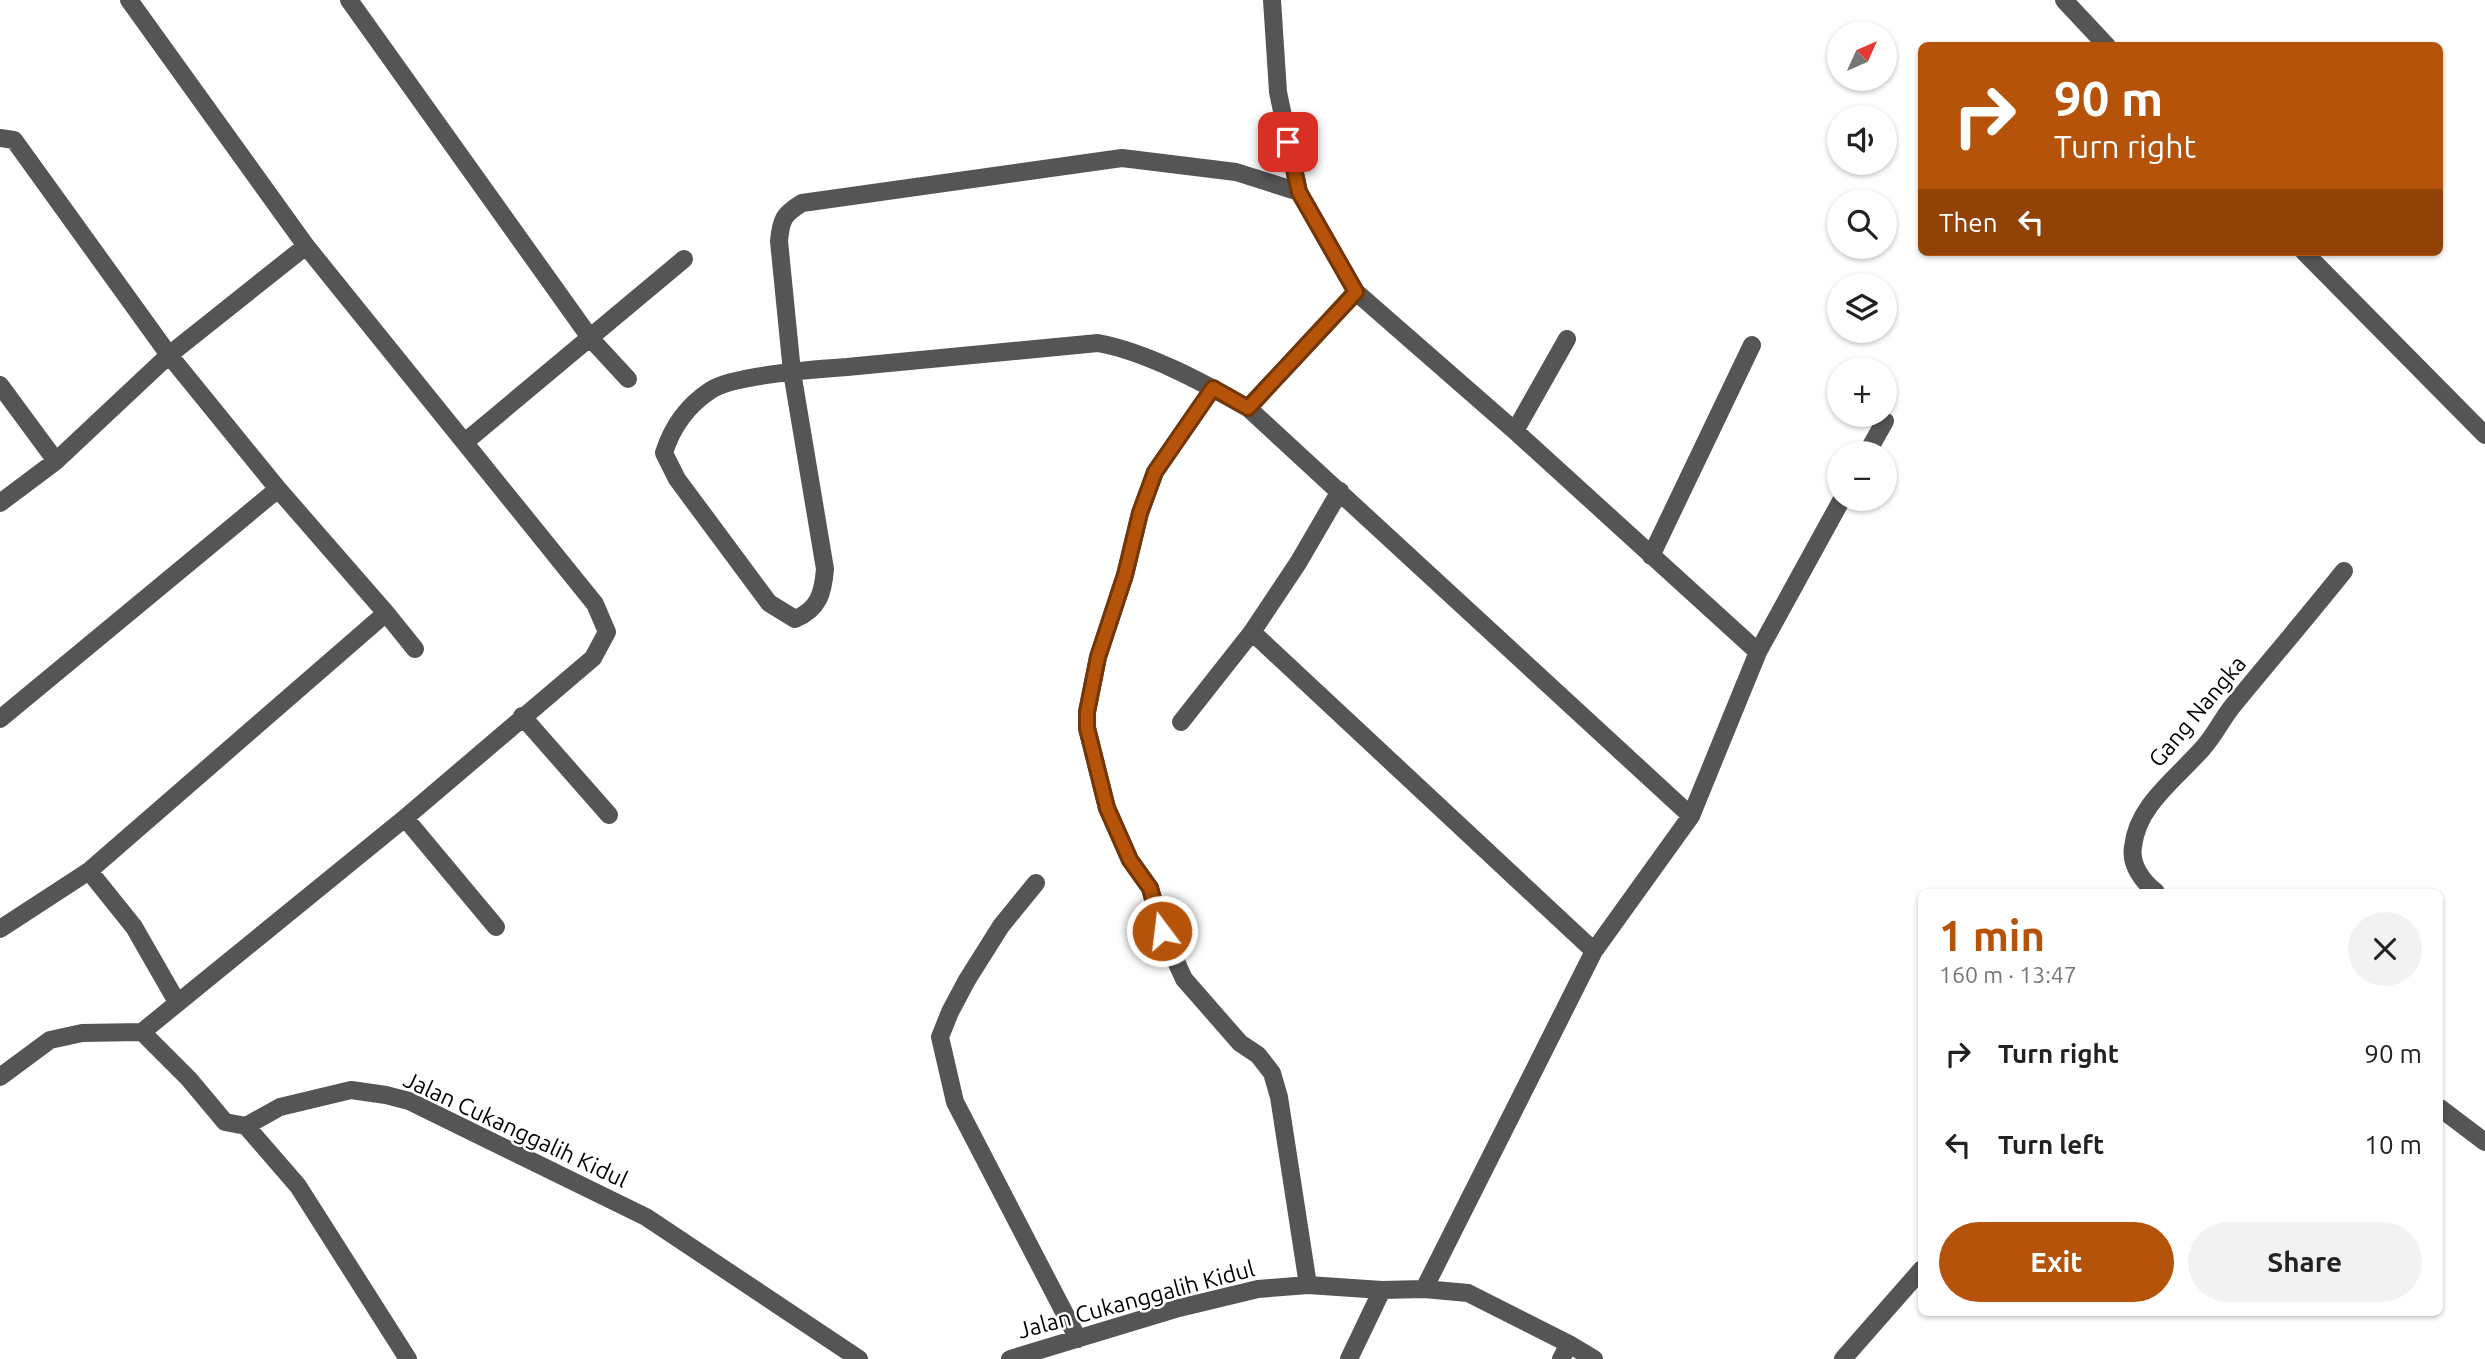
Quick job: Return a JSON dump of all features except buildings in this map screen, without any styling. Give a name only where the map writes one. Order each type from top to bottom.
[{"type":"street","points":[[0,1077],[50,1040],[82,1032],[142,1032],[405,818],[593,658],[607,632],[595,604],[306,246],[130,0]]},
{"type":"street","points":[[349,0],[591,339],[628,379]]},
{"type":"street","points":[[1272,0],[1278,92],[1299,192],[1356,292],[1515,431],[1758,652]]},
{"type":"street","points":[[2064,0],[2103,42]]},
{"type":"street","points":[[0,138],[14,141],[169,355],[278,489],[415,649]]},
{"type":"street","points":[[1299,192],[1236,172],[1122,158],[802,203],[787,212],[779,241],[792,372],[825,569],[823,590],[818,603],[807,614],[795,620],[769,603],[677,479],[664,453],[670,433],[684,415],[713,388],[741,381],[792,372],[1098,343],[1123,348],[1213,388],[1248,408],[1691,816]]},
{"type":"street","points":[[0,503],[57,461],[169,355],[306,246]]},
{"type":"street","points":[[2308,256],[2485,435]]},
{"type":"street","points":[[465,442],[684,259]]},
{"type":"street","points":[[1248,408],[1356,292]]},
{"type":"street","points":[[1515,431],[1567,339]]},
{"type":"street","points":[[1651,556],[1752,345]]},
{"type":"street","points":[[0,385],[57,461]]},
{"type":"street","points":[[1213,388],[1155,472],[1140,513],[1125,575],[1098,657],[1087,712],[1087,728],[1107,808],[1130,860],[1150,888],[1162,931],[1184,979],[1240,1043],[1258,1055],[1272,1073],[1279,1097],[1307,1285]]},
{"type":"street","points":[[0,719],[278,489]]},
{"type":"street","points":[[1181,722],[1252,632],[1298,563],[1340,491]]},
{"type":"street","points":[[1424,1289],[1594,951],[1691,816],[1758,652],[1835,511]]},
{"type":"street","name":"Gang Nangka","points":[[2154,889],[2136,868],[2132,849],[2136,832],[2146,813],[2168,783],[2204,747],[2230,710],[2344,571]]},
{"type":"street","points":[[0,929],[89,871],[386,613]]},
{"type":"street","points":[[1252,632],[1594,951]]},
{"type":"street","points":[[522,716],[609,816]]},
{"type":"street","points":[[405,818],[496,927]]},
{"type":"street","points":[[89,871],[134,927],[177,1002]]},
{"type":"street","points":[[1036,883],[1001,926],[974,969],[950,1012],[940,1037],[955,1102],[1078,1339]]},
{"type":"street","points":[[142,1032],[189,1079],[225,1122],[246,1126],[299,1186],[408,1359]]},
{"type":"street","name":"Jalan Cukanggalih Kidul","points":[[246,1126],[280,1107],[351,1090],[409,1101],[646,1217],[859,1359]]},
{"type":"street","points":[[2443,1110],[2485,1142]]},
{"type":"street","points":[[1843,1359],[1918,1274]]},
{"type":"street","name":"Jalan Cukanggalih Kidul","points":[[1010,1359],[1179,1308],[1258,1289],[1307,1285],[1468,1293],[1565,1351],[1594,1359]]},
{"type":"street","points":[[1349,1359],[1382,1290]]},
{"type":"route","points":[[1162,931],[1150,888],[1130,860],[1107,808],[1087,728],[1087,712],[1098,657],[1125,575],[1140,513],[1155,472],[1213,388],[1248,408],[1356,292],[1299,192],[1288,142]]}]
